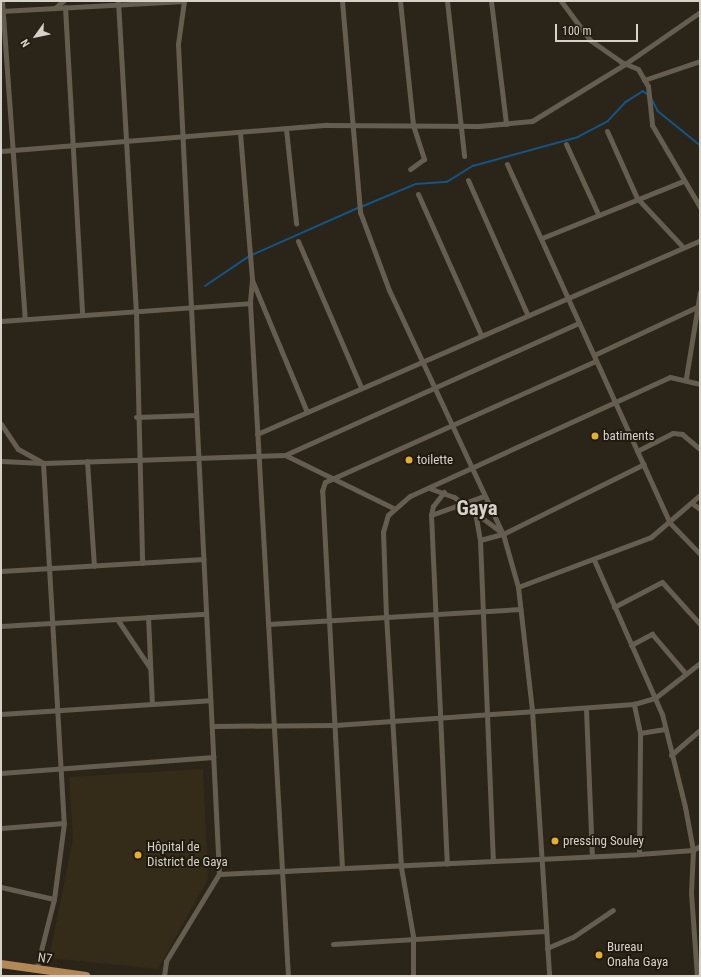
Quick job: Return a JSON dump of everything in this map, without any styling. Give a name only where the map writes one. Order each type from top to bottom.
[{"type":"main road","name":"N7","points":[[1,964],[86,976]]},
{"type":"street","points":[[2,1],[25,319]]},
{"type":"street","points":[[55,8],[63,1]]},
{"type":"street","points":[[2,11],[118,3],[184,1],[178,44],[219,874],[166,961],[164,976]]},
{"type":"street","points":[[342,1],[355,126],[360,212],[386,284],[435,387],[469,468],[503,534],[518,586],[532,710],[540,858],[549,976]]},
{"type":"street","points":[[400,1],[413,125],[424,159],[410,169]]},
{"type":"street","points":[[447,1],[464,156]]},
{"type":"street","points":[[491,1],[506,124]]},
{"type":"street","points":[[561,1],[590,40],[625,64],[638,69],[644,80],[652,125],[683,182],[700,207]]},
{"type":"street","points":[[118,3],[136,311],[136,417],[142,563]]},
{"type":"street","points":[[65,7],[71,146],[82,314]]},
{"type":"street","points":[[1,151],[286,129],[413,125],[460,126],[532,121],[625,64],[700,12]]},
{"type":"street","points":[[644,80],[700,61]]},
{"type":"street","points":[[286,129],[296,222]]},
{"type":"street","points":[[607,131],[637,198],[683,247]]},
{"type":"street","points":[[240,133],[252,279],[250,303],[288,976]]},
{"type":"street","points":[[566,144],[598,214]]},
{"type":"street","points":[[507,164],[542,238],[670,523],[700,554]]},
{"type":"street","points":[[468,180],[527,314]]},
{"type":"street","points":[[542,238],[637,198],[683,182]]},
{"type":"street","points":[[418,194],[481,335]]},
{"type":"street","points":[[258,434],[361,388],[423,363],[527,314],[569,298],[700,240]]},
{"type":"street","points":[[298,241],[361,388]]},
{"type":"street","points":[[252,279],[307,412]]},
{"type":"street","points":[[686,378],[700,292]]},
{"type":"street","points":[[1,320],[250,303]]},
{"type":"street","points":[[594,355],[698,309]]},
{"type":"street","points":[[285,455],[579,323]]},
{"type":"street","points":[[342,868],[322,491],[325,482],[596,361]]},
{"type":"street","points":[[413,976],[413,936],[401,867],[386,617],[383,532],[393,508],[469,468],[670,377],[686,378],[700,384]]},
{"type":"street","points":[[136,417],[196,415]]},
{"type":"street","points":[[1,424],[18,448],[43,463]]},
{"type":"street","points":[[638,450],[672,432],[682,434],[700,449]]},
{"type":"street","points":[[1,461],[43,463],[259,454],[285,455],[331,479],[393,508]]},
{"type":"street","points":[[87,461],[94,566]]},
{"type":"street","points":[[36,970],[54,899],[64,823],[43,463]]},
{"type":"street","points":[[480,540],[503,534],[644,464]]},
{"type":"street","points":[[429,488],[444,492],[475,512],[503,534]]},
{"type":"street","points":[[444,492],[433,506],[432,515],[433,614],[446,864]]},
{"type":"street","points":[[518,586],[594,560],[651,537],[693,504],[700,495]]},
{"type":"street","points":[[432,515],[484,496]]},
{"type":"street","points":[[693,504],[700,509]]},
{"type":"street","points":[[475,512],[480,540],[485,713],[493,862]]},
{"type":"street","points":[[1,571],[204,559]]},
{"type":"street","points":[[594,560],[655,698],[672,755],[693,850],[691,893],[697,976]]},
{"type":"street","points":[[614,607],[662,582],[700,624]]},
{"type":"street","points":[[268,624],[521,609]]},
{"type":"street","points":[[1,626],[206,614]]},
{"type":"street","points":[[148,617],[152,704]]},
{"type":"street","points":[[117,619],[150,668]]},
{"type":"street","points":[[631,645],[652,634],[686,674]]},
{"type":"street","points":[[212,726],[274,727],[335,725],[485,713],[634,704],[655,698],[700,663]]},
{"type":"street","points":[[1,714],[210,700]]},
{"type":"street","points":[[634,704],[640,733],[639,854]]},
{"type":"street","points":[[586,708],[592,856]]},
{"type":"street","points":[[640,733],[665,729]]},
{"type":"street","points":[[672,755],[700,730]]},
{"type":"street","points":[[1,773],[60,770],[213,757]]},
{"type":"street","points":[[1,828],[64,823]]},
{"type":"street","points":[[219,874],[281,869],[401,867],[540,858],[639,854],[693,850],[700,846]]},
{"type":"street","points":[[1,887],[54,899]]},
{"type":"street","points":[[547,948],[573,938],[612,910]]},
{"type":"street","points":[[333,944],[413,936],[546,931]]},
{"type":"shaded area","name":"Hôpital de District de Gaya","points":[[203,769],[208,879],[158,969],[49,958],[73,839],[69,777]]},
{"type":"waterway","points":[[361,207],[416,184],[447,182],[473,166],[578,137],[608,121],[626,102],[643,91],[647,94]]},
{"type":"waterway","points":[[651,97],[658,111],[700,145]]},
{"type":"waterway","points":[[252,255],[358,208]]},
{"type":"waterway","points":[[205,286],[248,257]]},
{"type":"place","name":"batiments","points":[[595,436]]},
{"type":"place","name":"toilette","points":[[409,460]]},
{"type":"place","name":"pressing Souley","points":[[555,841]]},
{"type":"place","name":"Hôpital de District de Gaya","points":[[138,855]]},
{"type":"place","name":"Bureau Onaha Gaya","points":[[599,955]]},
{"type":"district","name":"Gaya","points":[[477,508]]}]
